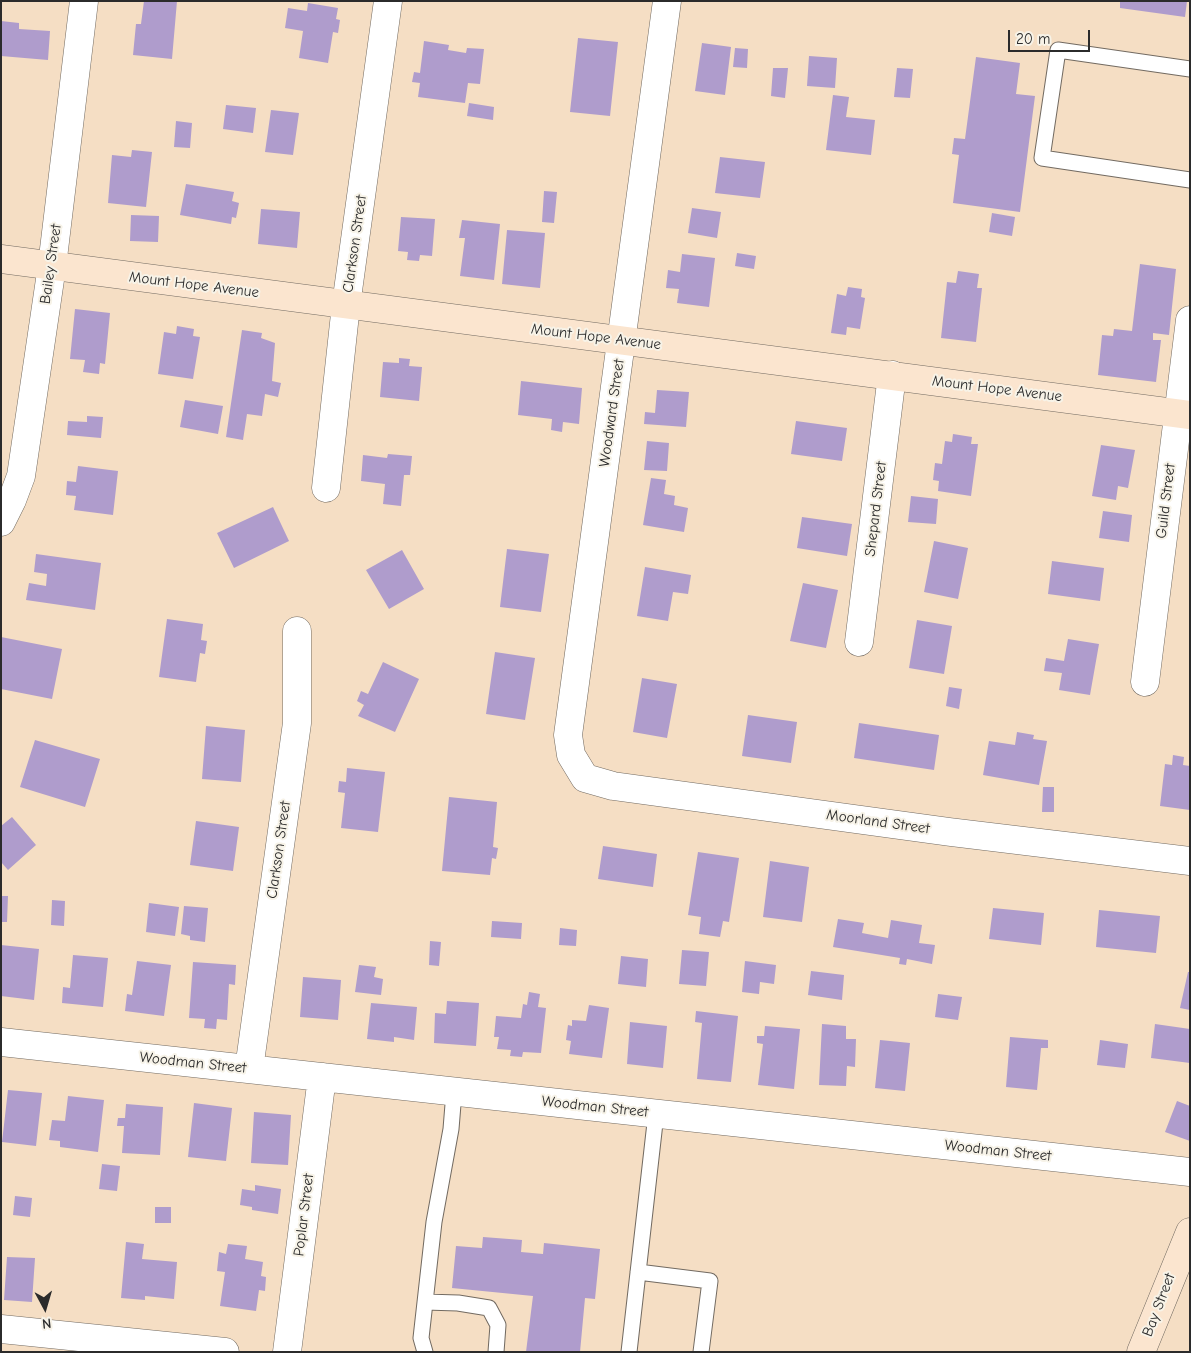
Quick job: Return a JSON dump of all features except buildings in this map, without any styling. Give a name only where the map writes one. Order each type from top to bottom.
[{"type":"main road","name":"Mount Hope Avenue","points":[[1,259],[1183,414]]},
{"type":"main road","name":"Bay Street","points":[[1141,1352],[1190,1232]]},
{"type":"street","name":"Bailey Street","points":[[1,522],[21,476],[52,266],[84,1]]},
{"type":"street","name":"Clarkson Street","points":[[326,488],[346,305],[388,1]]},
{"type":"street","name":"Woodward Street","points":[[575,763],[568,735],[667,1]]},
{"type":"street","name":"Guild Street","points":[[1145,682],[1183,414],[1190,320]]},
{"type":"street","name":"Shepard Street","points":[[859,642],[892,375]]},
{"type":"street","name":"Clarkson Street","points":[[249,1069],[297,723],[297,631]]},
{"type":"street","name":"Moorland Street","points":[[575,763],[586,778],[613,786],[950,832],[1190,861]]},
{"type":"street","name":"Woodman Street","points":[[1,1042],[1190,1172]]},
{"type":"street","name":"Poplar Street","points":[[287,1352],[322,1077]]},
{"type":"street","points":[[1,1329],[225,1352]]},
{"type":"lane","points":[[1190,69],[1058,50],[1042,158],[1190,180]]},
{"type":"lane","points":[[425,1352],[422,1338],[425,1302],[434,1222],[451,1129],[454,1092]]},
{"type":"lane","points":[[630,1352],[656,1114]]},
{"type":"lane","points":[[638,1272],[710,1281],[701,1352]]},
{"type":"lane","points":[[425,1302],[458,1302],[489,1308],[498,1325],[496,1352]]}]
